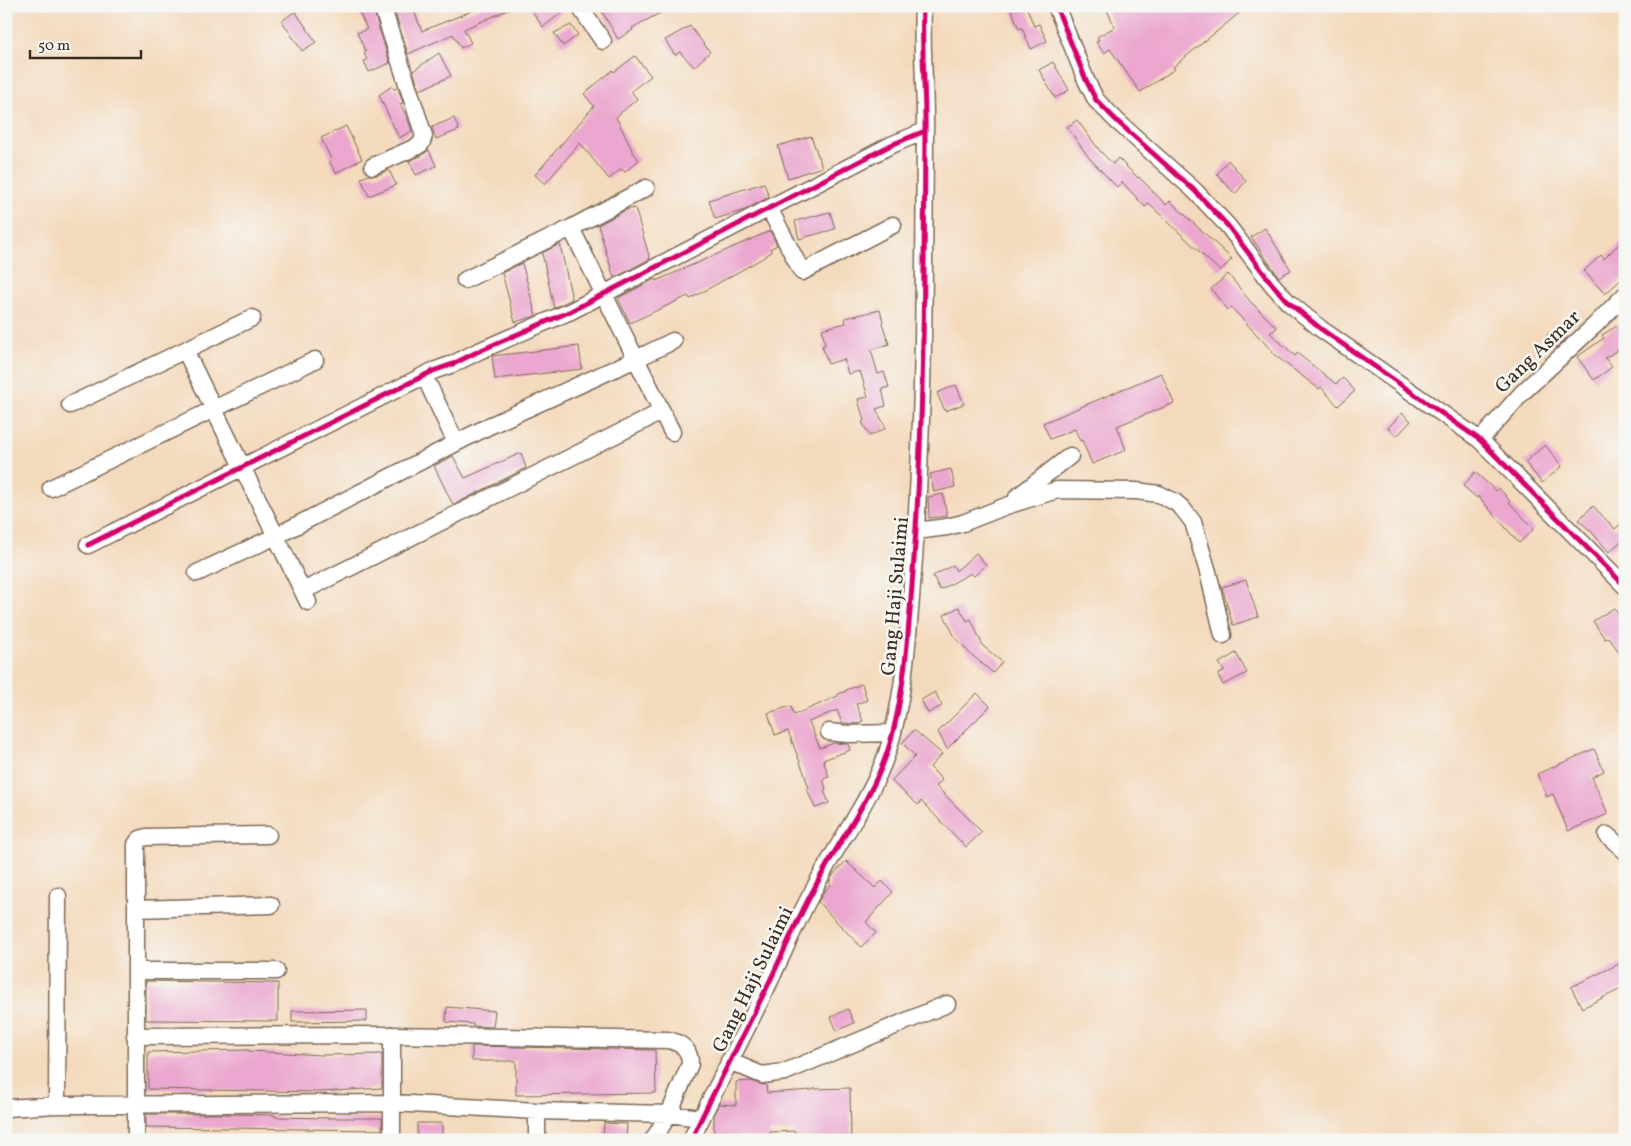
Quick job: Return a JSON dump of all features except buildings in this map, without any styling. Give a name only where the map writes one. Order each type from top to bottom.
[{"type":"street","points":[[373,166],[416,147],[421,144],[424,136],[382,6]]},
{"type":"street","points":[[579,6],[603,41]]},
{"type":"street","name":"Gang Haji Sulaimi","points":[[691,1140],[815,886],[878,776],[892,733],[901,684],[908,628],[916,531],[925,131],[923,6]]},
{"type":"street","points":[[1056,6],[1096,100],[1201,196],[1228,226],[1288,302],[1321,329],[1480,440],[1625,586]]},
{"type":"street","points":[[88,545],[424,376],[547,322],[891,146],[925,131]]},
{"type":"street","points":[[465,280],[571,228],[646,188]]},
{"type":"street","points":[[769,208],[802,272],[893,225]]},
{"type":"street","points":[[571,228],[672,432]]},
{"type":"street","name":"Gang Asmar","points":[[1480,440],[1523,392],[1625,295]]},
{"type":"street","points":[[70,405],[252,318]]},
{"type":"street","points":[[197,574],[276,536],[490,426],[673,341]]},
{"type":"street","points":[[185,350],[305,596],[661,412]]},
{"type":"street","points":[[52,488],[315,360]]},
{"type":"street","points":[[424,376],[456,444]]},
{"type":"street","points":[[1006,506],[1070,456]]},
{"type":"street","points":[[916,531],[948,528],[1006,506],[1056,490],[1149,492],[1167,497],[1188,514],[1193,522],[1210,579],[1223,635]]},
{"type":"street","points":[[829,732],[848,734],[892,733]]},
{"type":"street","points":[[136,1140],[136,844],[140,839],[268,835]]},
{"type":"street","points":[[1607,835],[1625,851]]},
{"type":"street","points":[[57,1105],[58,896]]},
{"type":"street","points":[[136,909],[271,905]]},
{"type":"street","points":[[136,971],[276,971]]},
{"type":"street","points":[[729,1061],[762,1074],[785,1072],[947,1004]]},
{"type":"street","points":[[135,1036],[392,1034],[668,1040],[678,1042],[686,1048],[690,1056],[690,1064],[669,1114],[653,1140]]},
{"type":"street","points":[[392,1034],[392,1140]]},
{"type":"street","points":[[6,1108],[57,1105],[392,1103],[537,1111],[669,1114],[701,1118]]},
{"type":"street","points":[[537,1111],[537,1140]]},
{"type":"cycle path","points":[[691,1140],[807,903],[872,788],[887,753],[899,707],[908,632],[920,454],[925,190],[923,6]]},
{"type":"cycle path","points":[[1056,6],[1096,100],[1195,191],[1228,226],[1288,302],[1321,329],[1480,440],[1625,586]]},
{"type":"cycle path","points":[[88,545],[433,371],[453,364],[571,311],[891,145],[925,131]]}]
